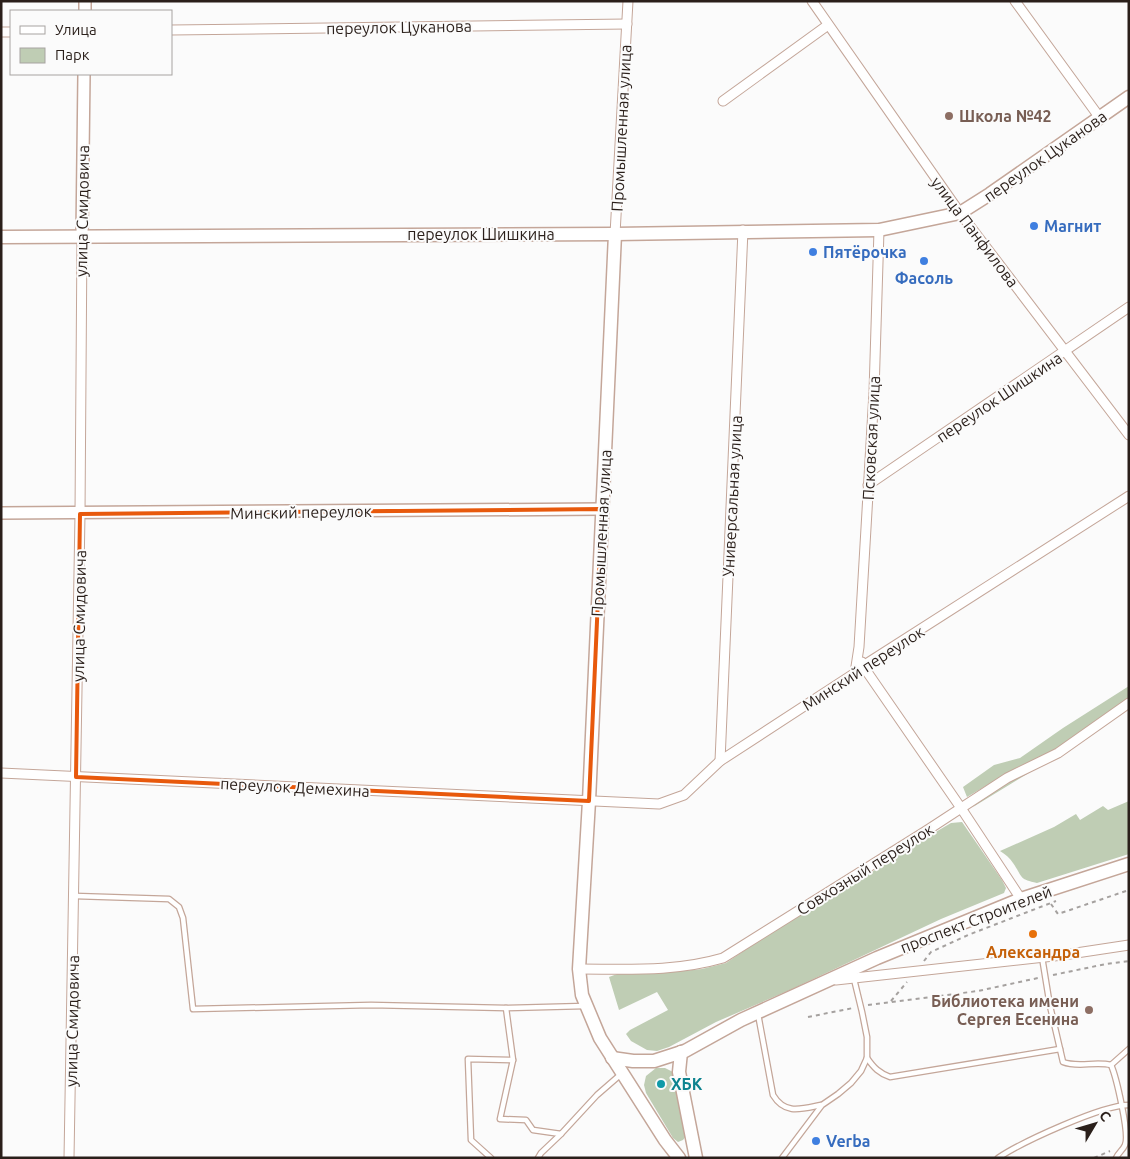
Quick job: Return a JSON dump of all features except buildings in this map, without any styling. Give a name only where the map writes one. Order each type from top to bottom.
[{"type":"main road","name":"переулок Цуканова","points":[[960,213],[1129,97]]},
{"type":"main road","name":"переулок Шишкина","points":[[1,237],[615,234],[743,230],[879,230],[960,213]]},
{"type":"main road","name":"Промышленная улица","points":[[615,234],[589,801],[579,969],[582,995],[600,1038],[665,1140],[679,1158]]},
{"type":"main road","name":"проспект Строителей","points":[[612,1058],[654,1062],[681,1052],[758,1012],[877,958],[1021,899],[1129,864]]},
{"type":"main road","points":[[681,1052],[679,1072],[696,1158]]},
{"type":"main road","points":[[665,1140],[669,1158]]},
{"type":"street","name":"Промышленная улица","points":[[615,234],[628,1]]},
{"type":"street","name":"улица Панфилова","points":[[812,1],[960,213],[1129,435]]},
{"type":"street","points":[[1015,1],[1100,118]]},
{"type":"street","name":"переулок Цуканова","points":[[172,30],[628,24]]},
{"type":"street","points":[[723,101],[828,25]]},
{"type":"street","name":"улица Смидовича","points":[[69,1158],[80,514],[84,75]]},
{"type":"street","name":"Универсальная улица","points":[[720,761],[743,230]]},
{"type":"street","name":"Псковская улица","points":[[855,673],[859,647],[874,392],[879,230]]},
{"type":"street","name":"переулок Шишкина","points":[[868,485],[1129,307]]},
{"type":"street","name":"Минский переулок","points":[[589,801],[660,804],[684,795],[720,761],[863,666],[1129,496]]},
{"type":"street","name":"Минский переулок","points":[[1,513],[80,514],[602,509]]},
{"type":"street","name":"Псковская улица","points":[[859,647],[863,666],[1021,899]]},
{"type":"street","name":"Совхозный переулок","points":[[579,969],[674,969],[701,965],[724,958],[1007,778],[1058,753],[1129,703]]},
{"type":"street","name":"переулок Демехина","points":[[1,773],[589,801]]},
{"type":"street","name":"проспект Строителей","points":[[826,981],[1042,957],[1129,945]]},
{"type":"lane","points":[[74,896],[169,899],[179,907],[183,918],[193,1009],[371,1005],[506,1008],[586,1006]]},
{"type":"lane","points":[[1042,957],[1063,1062],[1072,1065],[1104,1063],[1111,1065]]},
{"type":"lane","points":[[854,978],[867,1038],[868,1058],[874,1068],[881,1074],[890,1077],[1060,1050]]},
{"type":"lane","points":[[506,1008],[513,1060],[500,1118],[526,1120],[533,1130],[561,1134]]},
{"type":"lane","points":[[758,1012],[771,1087],[778,1103],[784,1107],[794,1109],[822,1105]]},
{"type":"lane","points":[[1111,1065],[1129,1049]]},
{"type":"lane","points":[[782,1158],[822,1105],[851,1082],[861,1071],[868,1058]]},
{"type":"lane","points":[[491,1158],[471,1140],[468,1060],[513,1060]]},
{"type":"lane","points":[[1111,1065],[1122,1105],[1126,1138],[1125,1145],[1116,1158]]},
{"type":"lane","points":[[538,1158],[597,1095],[625,1070],[621,1073]]},
{"type":"lane","points":[[998,1158],[1042,1135],[1098,1112],[1122,1105],[1129,1105]]},
{"type":"path","points":[[1050,903],[1058,914],[1129,890]]},
{"type":"path","points":[[891,1002],[932,952],[968,935],[1059,900]]},
{"type":"path","points":[[808,1017],[861,1006],[978,991],[1106,964],[1129,961]]},
{"type":"highlighted area","points":[[602,509],[589,801],[76,777],[80,514]]},
{"type":"green space","points":[[1129,686],[1129,699],[1086,728],[1067,745],[1048,756],[1018,767],[967,797],[963,787],[994,765],[1020,758]]},
{"type":"green space","points":[[1045,763],[973,807],[988,794]]},
{"type":"green space","points":[[1129,801],[1129,854],[1037,883],[1024,879],[1010,859],[1000,851],[1054,827],[1076,814],[1080,820],[1103,806],[1108,810]]},
{"type":"green space","points":[[962,822],[1002,880],[1006,888],[1004,893],[941,919],[790,990],[716,1022],[669,1047],[657,1051],[647,1050],[631,1041],[626,1034],[668,1010],[657,992],[619,1010],[609,977],[617,974],[652,974],[702,969],[726,963],[780,926],[822,904],[917,843],[951,823]]},
{"type":"green space","points":[[656,1068],[665,1068],[673,1072],[686,1136],[678,1142],[673,1138],[646,1093],[644,1085],[646,1076]]},
{"type":"place","name":"Школа №42","points":[[949,116]]},
{"type":"place","name":"Магнит","points":[[1034,226]]},
{"type":"place","name":"Пятёрочка","points":[[813,252]]},
{"type":"place","name":"Фасоль","points":[[924,261]]},
{"type":"place","name":"Александра","points":[[1033,934]]},
{"type":"place","name":"Библиотека имени Сергея Есенина","points":[[1089,1010]]},
{"type":"place","name":"ХБК","points":[[661,1084]]},
{"type":"place","name":"Verba","points":[[816,1141]]}]
